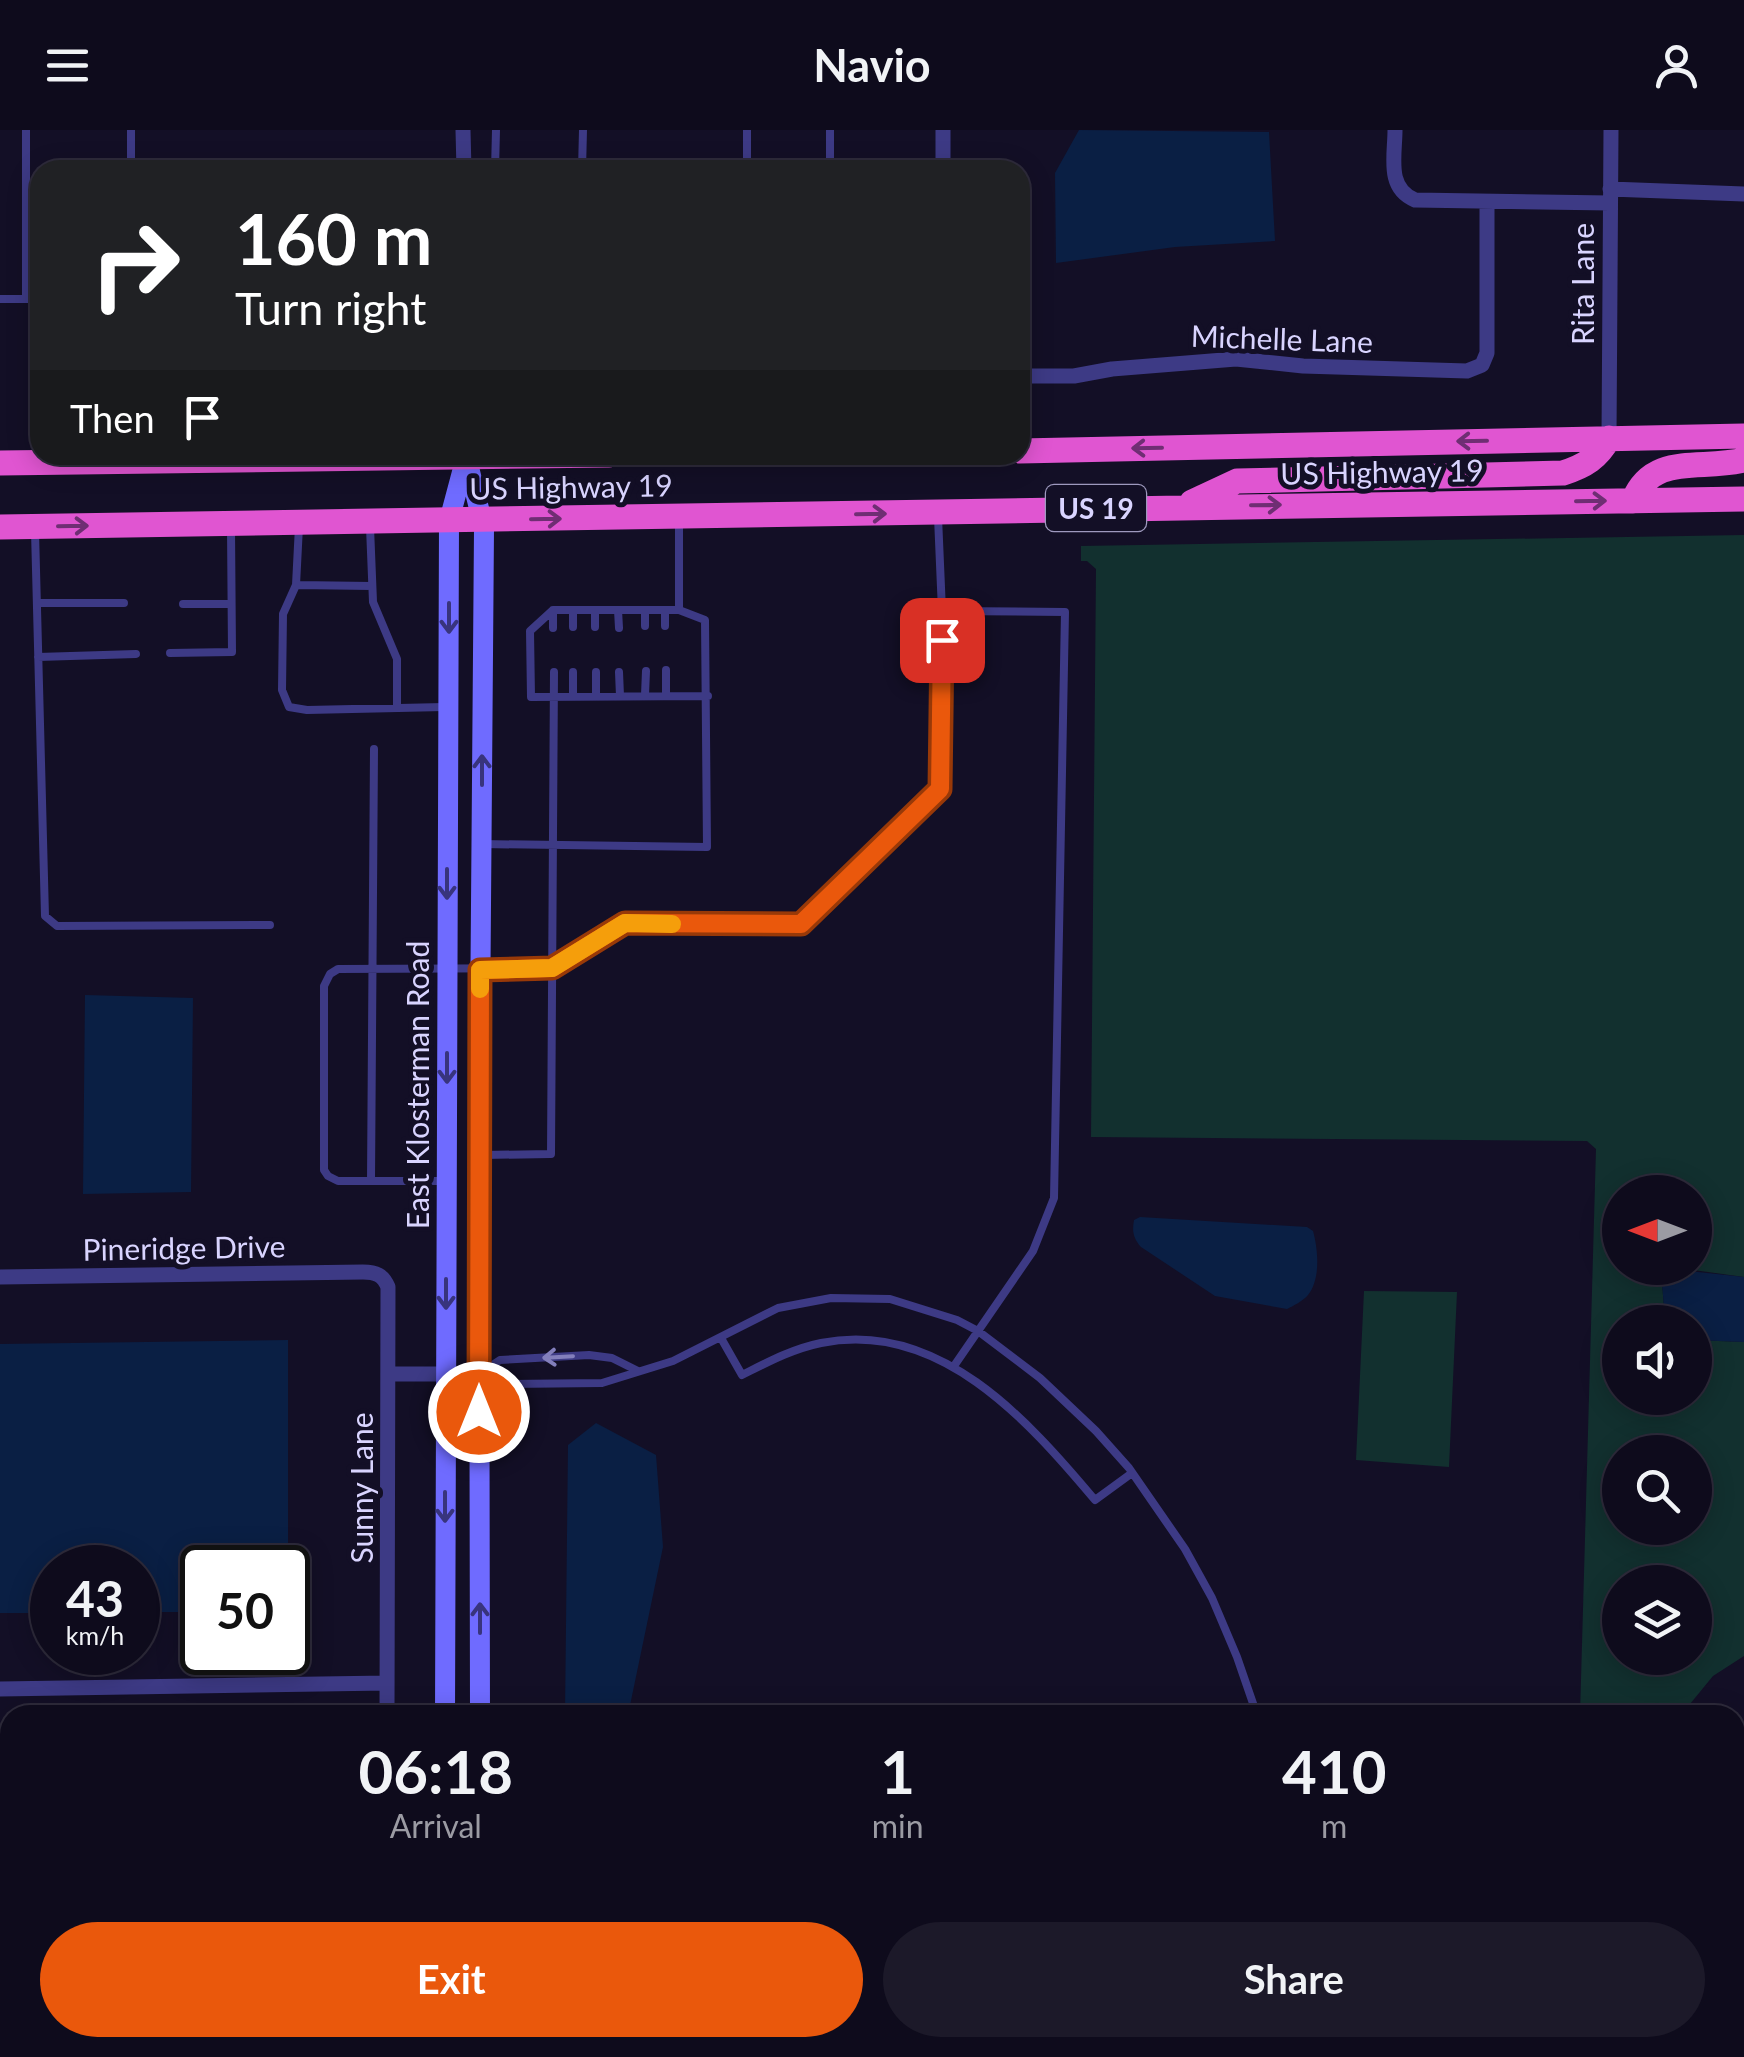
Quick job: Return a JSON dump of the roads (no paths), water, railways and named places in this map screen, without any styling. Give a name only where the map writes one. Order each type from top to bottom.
[{"type":"highway","name":"US Highway 19","points":[[1030,451],[1744,436]]},
{"type":"highway","points":[[1183,506],[1236,481],[1563,473],[1582,467],[1600,454],[1609,438]]},
{"type":"highway","points":[[1633,501],[1640,482],[1667,467],[1744,460]]},
{"type":"highway","name":"US Highway 19","points":[[0,463],[30,462]]},
{"type":"highway","name":"US Highway 19","points":[[0,526],[1744,499]]},
{"type":"main road","name":"East Klosterman Road","points":[[445,1705],[449,521],[464,465]]},
{"type":"main road","name":"East Klosterman Road","points":[[468,465],[483,520],[478,1155],[480,1705]]},
{"type":"street","points":[[463,130],[464,160]]},
{"type":"street","points":[[943,130],[943,160]]},
{"type":"street","points":[[1396,130],[1395,184],[1415,200],[1487,202],[1744,194]]},
{"type":"street","name":"Rita Lane","points":[[1609,438],[1610,130]]},
{"type":"street","name":"Michelle Lane","points":[[1030,376],[1074,376],[1112,368],[1236,359],[1303,366],[1467,372],[1482,365],[1486,353],[1487,202]]},
{"type":"street","name":"Pineridge Drive","points":[[0,1277],[369,1272]]},
{"type":"street","name":"Sunny Lane","points":[[369,1272],[382,1276],[388,1286],[386,1705]]},
{"type":"street","points":[[389,1374],[479,1374]]},
{"type":"street","points":[[0,1689],[387,1683]]},
{"type":"lane","points":[[26,130],[26,299]]},
{"type":"lane","points":[[131,130],[131,160]]},
{"type":"lane","points":[[495,160],[496,130]]},
{"type":"lane","points":[[582,160],[584,130]]},
{"type":"lane","points":[[747,130],[747,160]]},
{"type":"lane","points":[[830,130],[830,160]]},
{"type":"lane","points":[[0,299],[30,299]]},
{"type":"lane","points":[[446,1182],[332,1180],[324,1170],[324,986],[330,974],[338,970],[552,968],[625,923],[801,924],[940,789],[942,611],[938,512]]},
{"type":"lane","points":[[678,516],[680,610]]},
{"type":"lane","points":[[370,522],[374,609],[397,660],[397,708]]},
{"type":"lane","points":[[170,653],[232,652],[231,524]]},
{"type":"lane","points":[[298,524],[296,585],[283,614],[282,690],[289,706],[307,710],[448,707]]},
{"type":"lane","points":[[35,526],[43,908],[50,922],[57,926],[270,924]]},
{"type":"lane","points":[[296,585],[372,586]]},
{"type":"lane","points":[[36,603],[124,603]]},
{"type":"lane","points":[[182,604],[232,604]]},
{"type":"lane","points":[[481,844],[707,847],[708,696],[706,620],[680,610],[553,610],[530,631],[531,697],[708,696]]},
{"type":"lane","points":[[553,610],[553,628]]},
{"type":"lane","points":[[573,610],[573,627]]},
{"type":"lane","points":[[595,610],[595,627]]},
{"type":"lane","points":[[618,610],[619,628]]},
{"type":"lane","points":[[644,626],[646,610]]},
{"type":"lane","points":[[665,610],[666,626]]},
{"type":"lane","points":[[942,611],[1066,612],[1054,1198],[1033,1252],[954,1366]]},
{"type":"lane","points":[[38,657],[136,654]]},
{"type":"lane","points":[[666,670],[666,696]]},
{"type":"lane","points":[[645,696],[646,671]]},
{"type":"lane","points":[[478,1155],[551,1154],[554,672]]},
{"type":"lane","points":[[573,672],[573,696]]},
{"type":"lane","points":[[596,672],[596,696]]},
{"type":"lane","points":[[619,672],[620,696]]},
{"type":"lane","points":[[371,1181],[374,749]]},
{"type":"lane","points":[[638,1370],[612,1358],[589,1355],[500,1360],[479,1374],[499,1384],[588,1386],[660,1366],[778,1308],[830,1298],[861,1296],[914,1304],[978,1331],[1070,1405],[1132,1472],[1185,1549],[1212,1598],[1254,1705]]},
{"type":"lane","points":[[720,1338],[742,1375],[800,1348],[849,1340],[924,1352],[954,1366],[1035,1432],[1095,1500],[1132,1472]]},
{"type":"water","points":[[1079,130],[1269,132],[1275,241],[1175,247],[1056,263],[1055,173]]},
{"type":"water","points":[[85,995],[193,998],[191,1192],[83,1194]]},
{"type":"water","points":[[1140,1217],[1307,1227],[1313,1231],[1317,1255],[1312,1288],[1287,1309],[1215,1296],[1141,1247],[1133,1231],[1134,1220]]},
{"type":"water","points":[[1712,1274],[1744,1277],[1744,1342],[1712,1341],[1712,1305],[1664,1305],[1662,1285],[1712,1285]]},
{"type":"water","points":[[288,1340],[288,1545],[180,1545],[180,1612],[160,1612],[160,1545],[30,1545],[30,1613],[0,1613],[0,1344]]},
{"type":"water","points":[[596,1423],[656,1455],[663,1547],[630,1705],[565,1705],[568,1445]]}]
